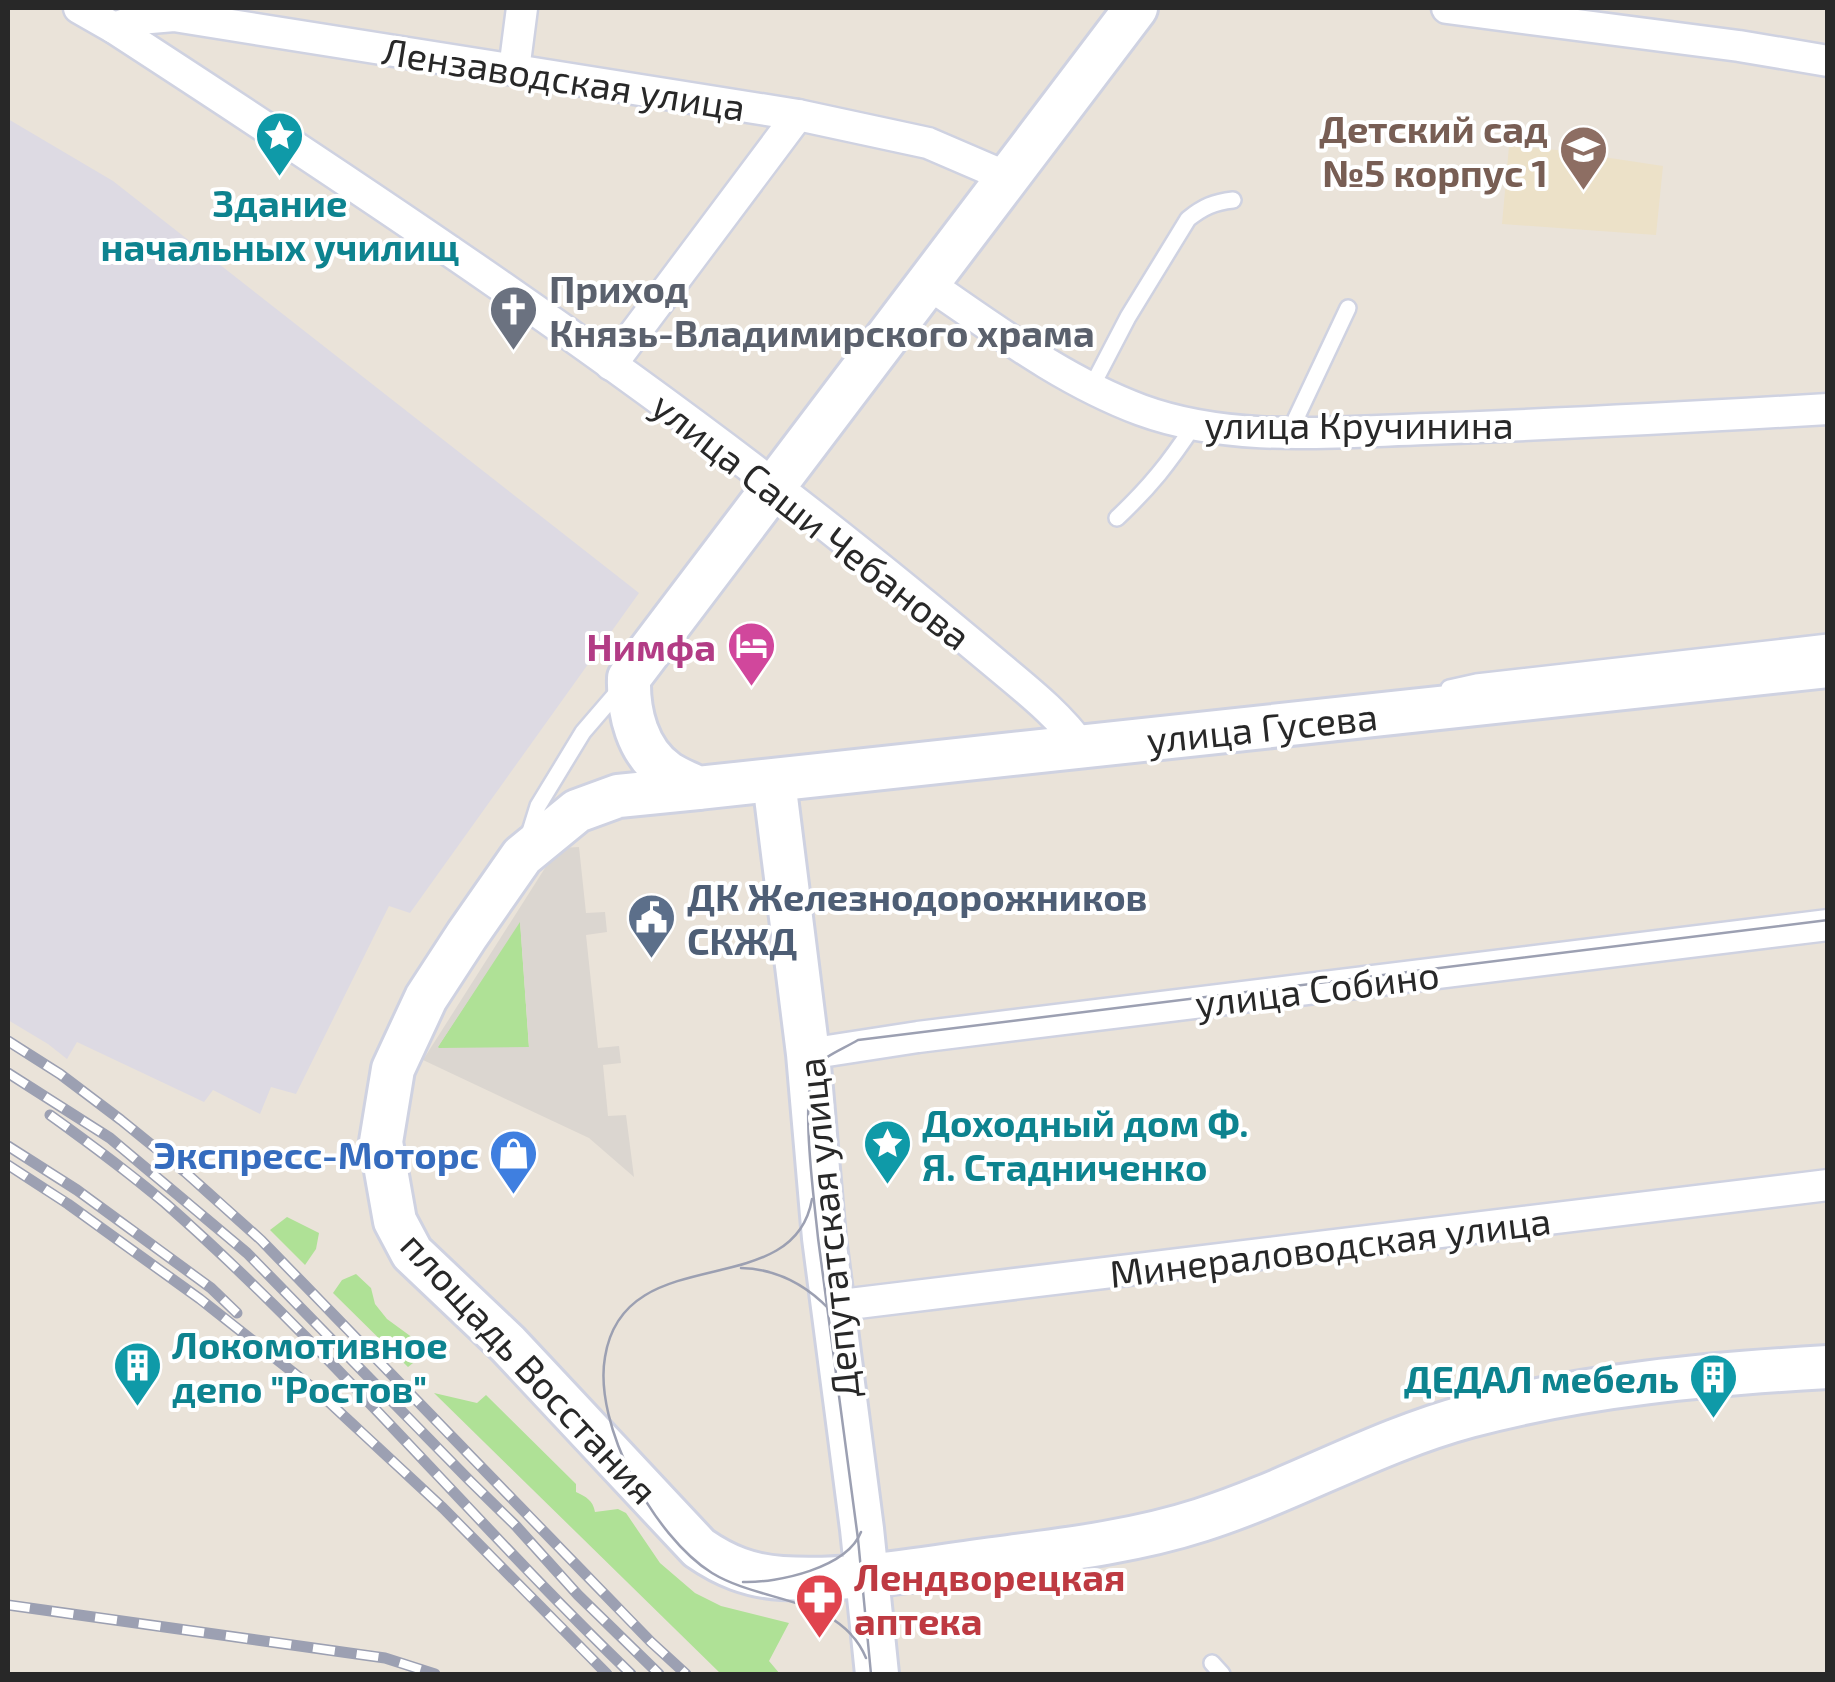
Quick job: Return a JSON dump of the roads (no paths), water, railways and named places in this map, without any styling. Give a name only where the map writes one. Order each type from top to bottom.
[{"type":"street","name":"улица Саши Чебанова","points":[[79,8],[340,175],[775,484],[1055,713],[1082,747]]},
{"type":"street","points":[[514,70],[522,8]]},
{"type":"street","points":[[698,788],[667,772],[647,750],[628,703],[629,678],[1136,8]]},
{"type":"street","points":[[1446,8],[1828,60]]},
{"type":"street","name":"Лензаводская улица","points":[[114,28],[138,19],[174,16],[798,115],[928,143],[1007,177]]},
{"type":"street","points":[[612,365],[798,115]]},
{"type":"street","name":"улица Кручинина","points":[[927,283],[1050,366],[1091,388],[1142,410],[1194,425],[1290,432],[1609,423],[1828,409]]},
{"type":"street","name":"улица Гусева","points":[[522,856],[577,811],[618,796],[1828,666]]},
{"type":"street","name":"Депутатская улица","points":[[774,781],[877,1674]]},
{"type":"street","name":"площадь Восстания","points":[[522,856],[426,998],[393,1069],[382,1142],[391,1204],[412,1253],[508,1344],[699,1548],[720,1563],[783,1578],[868,1576],[1025,1555],[1183,1525],[1245,1504],[1380,1446],[1466,1417],[1644,1382],[1828,1367]]},
{"type":"street","name":"улица Собино","points":[[808,1054],[918,1037],[1828,925]]},
{"type":"street","name":"Минераловодская улица","points":[[832,1306],[1828,1185]]},
{"type":"lane","points":[[1091,388],[1188,220],[1216,202],[1234,200]]},
{"type":"lane","points":[[1290,432],[1348,308]]},
{"type":"lane","points":[[1117,518],[1148,490],[1194,425]]},
{"type":"lane","points":[[1351,716],[1476,682],[1828,642]]},
{"type":"lane","points":[[522,856],[538,806],[583,732],[629,678]]},
{"type":"tram line","points":[[871,1674],[858,1539],[811,1175],[809,1096],[811,1077],[821,1061],[858,1040],[1828,920]]},
{"type":"tram line","points":[[812,1199],[799,1231],[775,1252],[674,1282],[643,1297],[619,1320],[605,1357],[604,1384],[608,1414],[632,1477],[649,1507],[690,1556],[732,1583],[798,1604],[838,1623],[854,1638],[866,1658]]},
{"type":"tram line","points":[[741,1268],[766,1271],[789,1280],[829,1309]]},
{"type":"tram line","points":[[743,1582],[774,1580],[827,1564],[853,1545],[861,1532]]},
{"type":"railway","points":[[8,1041],[121,1120],[261,1240],[686,1674]]},
{"type":"railway","points":[[8,1073],[110,1138],[247,1253],[659,1674]]},
{"type":"railway","points":[[50,1115],[151,1191],[226,1259],[631,1674]]},
{"type":"railway","points":[[8,1146],[77,1190],[211,1288],[237,1313]]},
{"type":"railway","points":[[8,1165],[200,1299],[318,1392],[443,1508],[607,1674]]},
{"type":"railway","points":[[8,1605],[385,1658],[435,1674]]},
{"type":"place","name":"Здание начальных училищ","points":[[280,178]]},
{"type":"place","name":"Детский сад №5 корпус 1","points":[[1583,192]]},
{"type":"place","name":"Приход Князь-Владимирского храма","points":[[514,352]]},
{"type":"place","name":"Нимфа","points":[[751,688]]},
{"type":"place","name":"ДК Железнодорожников СКЖД","points":[[652,960]]},
{"type":"place","name":"Доходный дом Ф. Я. Стадниченко","points":[[887,1186]]},
{"type":"place","name":"Экспресс-Моторс","points":[[514,1196]]},
{"type":"place","name":"Локомотивное депо \"Ростов\"","points":[[137,1408]]},
{"type":"place","name":"ДЕДАЛ мебель","points":[[1714,1420]]},
{"type":"place","name":"Лендворецкая аптека","points":[[819,1640]]}]
